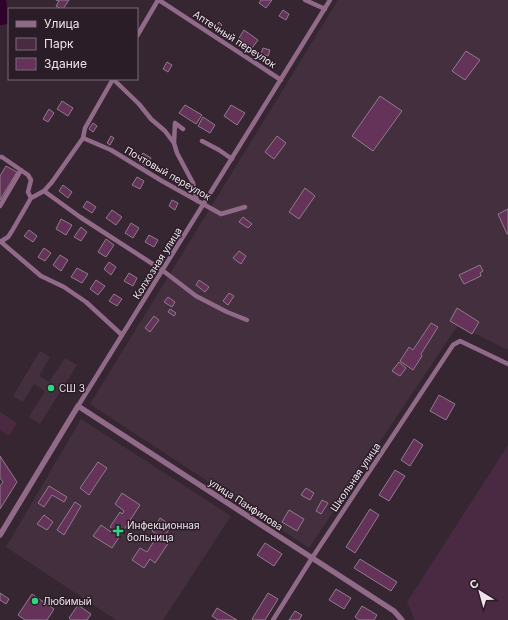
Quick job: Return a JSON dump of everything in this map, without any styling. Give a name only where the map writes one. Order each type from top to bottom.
[{"type":"street","points":[[138,34],[158,0]]},
{"type":"street","name":"Аптечный переулок","points":[[158,0],[281,80]]},
{"type":"street","points":[[305,0],[325,9]]},
{"type":"street","name":"Колхозная улица","points":[[0,536],[78,406],[330,0]]},
{"type":"street","points":[[112,80],[85,128],[83,138],[52,182],[44,191],[31,198],[8,237],[1,242],[42,276],[64,287],[86,302],[122,335]]},
{"type":"street","points":[[114,80],[139,104],[151,119],[165,131],[174,144],[177,153],[193,183],[196,201]]},
{"type":"street","points":[[174,144],[175,123],[183,129]]},
{"type":"street","name":"Почтовый переулок","points":[[83,138],[110,150],[196,201],[221,214],[245,207]]},
{"type":"street","points":[[202,141],[232,158]]},
{"type":"street","points":[[0,157],[21,170],[30,178],[31,180],[28,192],[31,198]]},
{"type":"street","points":[[0,206],[21,170]]},
{"type":"street","points":[[44,191],[80,217],[162,270],[196,296],[227,312],[247,320]]},
{"type":"street","name":"Школьная улица","points":[[273,620],[312,558],[454,345],[460,341],[508,364]]},
{"type":"street","name":"улица Панфилова","points":[[78,406],[394,611],[402,620]]},
{"type":"shaded area","points":[[0,0],[6,0],[8,24],[0,25]]},
{"type":"shaded area","points":[[338,0],[508,0],[508,350],[458,325],[309,548],[90,404]]},
{"type":"shaded area","name":"СШ 3","points":[[40,351],[50,357],[39,376],[49,382],[65,358],[77,365],[40,424],[29,417],[45,391],[34,384],[23,402],[13,396]]},
{"type":"shaded area","name":"Инфекционная больница","points":[[81,419],[231,516],[163,620],[116,620],[6,547]]},
{"type":"green space","points":[[0,412],[17,423],[9,436],[0,430]]},
{"type":"green space","points":[[508,445],[508,620],[415,620],[407,602]]},
{"type":"building","points":[[56,0],[69,0],[64,8],[56,6],[59,1]]},
{"type":"building","points":[[261,0],[272,0],[266,8],[259,3]]},
{"type":"building","points":[[283,10],[289,14],[286,20],[279,16]]},
{"type":"building","points":[[219,22],[222,25],[219,28],[216,26]]},
{"type":"building","points":[[244,30],[258,40],[252,48],[239,38]]},
{"type":"building","points":[[263,48],[270,50],[268,56],[261,54]]},
{"type":"building","points":[[466,51],[480,60],[465,80],[452,71]]},
{"type":"building","points":[[167,62],[172,65],[168,72],[163,69]]},
{"type":"building","points":[[380,96],[402,111],[373,151],[352,136]]},
{"type":"building","points":[[62,101],[73,108],[68,116],[57,109]]},
{"type":"building","points":[[185,105],[202,115],[196,124],[179,113]]},
{"type":"building","points":[[231,105],[245,113],[237,125],[224,116]]},
{"type":"building","points":[[49,109],[54,113],[48,122],[43,119]]},
{"type":"building","points":[[203,117],[215,125],[210,133],[198,126]]},
{"type":"building","points":[[93,123],[97,126],[93,132],[89,129]]},
{"type":"building","points":[[111,136],[114,138],[110,145],[107,143]]},
{"type":"building","points":[[277,136],[286,143],[274,159],[265,152]]},
{"type":"building","points":[[143,153],[151,158],[146,166],[138,161]]},
{"type":"building","points":[[6,166],[17,172],[0,200],[0,176]]},
{"type":"building","points":[[137,177],[144,181],[140,189],[132,185]]},
{"type":"building","points":[[63,185],[72,192],[68,198],[59,191]]},
{"type":"building","points":[[305,188],[315,196],[299,219],[289,212]]},
{"type":"building","points":[[172,200],[178,203],[175,210],[169,206]]},
{"type":"building","points":[[87,201],[96,207],[92,213],[83,207]]},
{"type":"building","points":[[508,209],[508,234],[507,234],[498,214]]},
{"type":"building","points":[[112,210],[122,217],[116,225],[106,218]]},
{"type":"building","points":[[243,217],[252,224],[248,228],[239,222]]},
{"type":"building","points":[[61,219],[72,225],[66,235],[56,229]]},
{"type":"building","points":[[131,223],[139,228],[133,238],[125,233]]},
{"type":"building","points":[[81,227],[87,232],[81,241],[74,237]]},
{"type":"building","points":[[29,230],[37,236],[33,242],[24,236]]},
{"type":"building","points":[[149,235],[158,240],[154,247],[145,242]]},
{"type":"building","points":[[106,239],[114,245],[106,257],[98,252]]},
{"type":"building","points":[[44,248],[51,253],[45,261],[38,257]]},
{"type":"building","points":[[239,251],[246,256],[241,264],[233,258]]},
{"type":"building","points":[[60,255],[68,260],[61,271],[53,265]]},
{"type":"building","points":[[109,262],[116,267],[111,275],[104,269]]},
{"type":"building","points":[[480,265],[483,271],[480,273],[481,276],[464,284],[459,275]]},
{"type":"building","points":[[77,268],[88,274],[82,283],[71,277]]},
{"type":"building","points":[[129,273],[137,278],[133,286],[124,281]]},
{"type":"building","points":[[96,280],[105,286],[98,295],[90,289]]},
{"type":"building","points":[[199,280],[209,287],[205,292],[196,285]]},
{"type":"building","points":[[229,293],[234,296],[228,305],[223,301]]},
{"type":"building","points":[[114,294],[122,299],[117,306],[109,301]]},
{"type":"building","points":[[168,297],[175,302],[172,307],[164,302]]},
{"type":"building","points":[[457,308],[479,322],[472,334],[450,321]]},
{"type":"building","points":[[170,309],[176,313],[174,316],[168,312]]},
{"type":"building","points":[[154,316],[159,320],[150,332],[145,328]]},
{"type":"building","points":[[431,323],[438,327],[413,370],[400,361],[409,347],[413,350]]},
{"type":"building","points":[[399,362],[406,368],[400,376],[392,371]]},
{"type":"building","points":[[439,395],[455,404],[446,420],[430,411]]},
{"type":"building","points":[[414,439],[423,445],[410,466],[401,460]]},
{"type":"building","points":[[0,456],[17,482],[0,509],[0,486],[3,482],[0,478]]},
{"type":"building","points":[[98,462],[107,468],[89,495],[80,488]]},
{"type":"building","points":[[395,470],[405,476],[389,501],[379,495]]},
{"type":"building","points":[[49,486],[67,497],[64,502],[52,495],[44,507],[38,503]]},
{"type":"building","points":[[306,488],[314,493],[310,500],[301,495]]},
{"type":"building","points":[[122,493],[140,505],[112,548],[93,536],[101,525],[111,532],[113,529],[110,527],[120,512],[122,514],[124,511],[115,504]]},
{"type":"building","points":[[322,500],[328,503],[321,514],[316,511]]},
{"type":"building","points":[[75,502],[81,506],[64,535],[57,530]]},
{"type":"building","points":[[370,509],[379,515],[355,553],[346,547]]},
{"type":"building","points":[[289,510],[304,519],[297,531],[282,522]]},
{"type":"building","points":[[44,515],[53,522],[47,530],[37,524]]},
{"type":"building","points":[[160,518],[172,526],[165,535],[171,539],[155,563],[150,559],[144,568],[132,560],[140,548],[147,552],[158,535],[152,531]]},
{"type":"building","points":[[265,543],[282,554],[274,566],[257,555]]},
{"type":"building","points":[[360,559],[397,582],[391,591],[354,568]]},
{"type":"building","points":[[336,589],[351,598],[344,609],[329,600]]},
{"type":"building","points":[[0,593],[9,599],[6,604],[0,600]]},
{"type":"building","points":[[268,593],[278,599],[265,620],[252,619]]},
{"type":"building","name":"Любимый","points":[[32,594],[54,609],[47,620],[25,620],[18,615]]},
{"type":"building","points":[[78,605],[91,614],[87,620],[71,620],[69,618]]},
{"type":"building","points":[[362,606],[377,615],[374,620],[359,620],[355,617]]},
{"type":"building","points":[[217,608],[237,620],[218,620],[212,616]]},
{"type":"building","points":[[295,611],[302,615],[299,620],[289,620]]},
{"type":"place","name":"СШ 3","points":[[51,388]]},
{"type":"place","name":"Инфекционная больница","points":[[118,531]]},
{"type":"place","name":"Любимый","points":[[35,601]]}]
